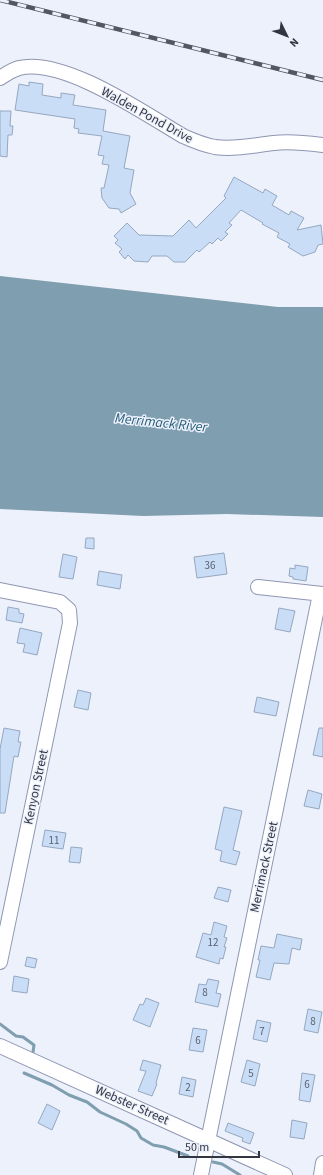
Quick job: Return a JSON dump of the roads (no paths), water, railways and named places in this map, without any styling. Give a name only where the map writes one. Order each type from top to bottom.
[{"type":"street","name":"Walden Pond Drive","points":[[0,78],[18,68],[29,67],[65,73],[97,87],[183,136],[198,143],[215,147],[234,148],[298,142],[323,145]]},
{"type":"street","points":[[258,587],[322,594]]},
{"type":"street","name":"Kenyon Street","points":[[0,590],[60,602],[69,610],[70,623],[0,962]]},
{"type":"street","name":"Merrimack Street","points":[[201,1175],[322,594]]},
{"type":"street","name":"Webster Street","points":[[0,1046],[285,1175]]},
{"type":"street","points":[[321,1175],[323,1163]]},
{"type":"water","name":"Merrimack River","points":[[0,276],[278,307],[323,307],[323,517],[227,514],[143,516],[0,509]]},
{"type":"waterway","points":[[0,1024],[16,1036],[23,1037],[34,1045],[33,1052]]},
{"type":"waterway","points":[[24,1073],[87,1102],[100,1112],[126,1124],[137,1131],[141,1138],[153,1145],[164,1147],[188,1156]]},
{"type":"waterway","points":[[213,1162],[222,1164],[240,1175]]},
{"type":"railway","points":[[0,0],[323,80]]}]
